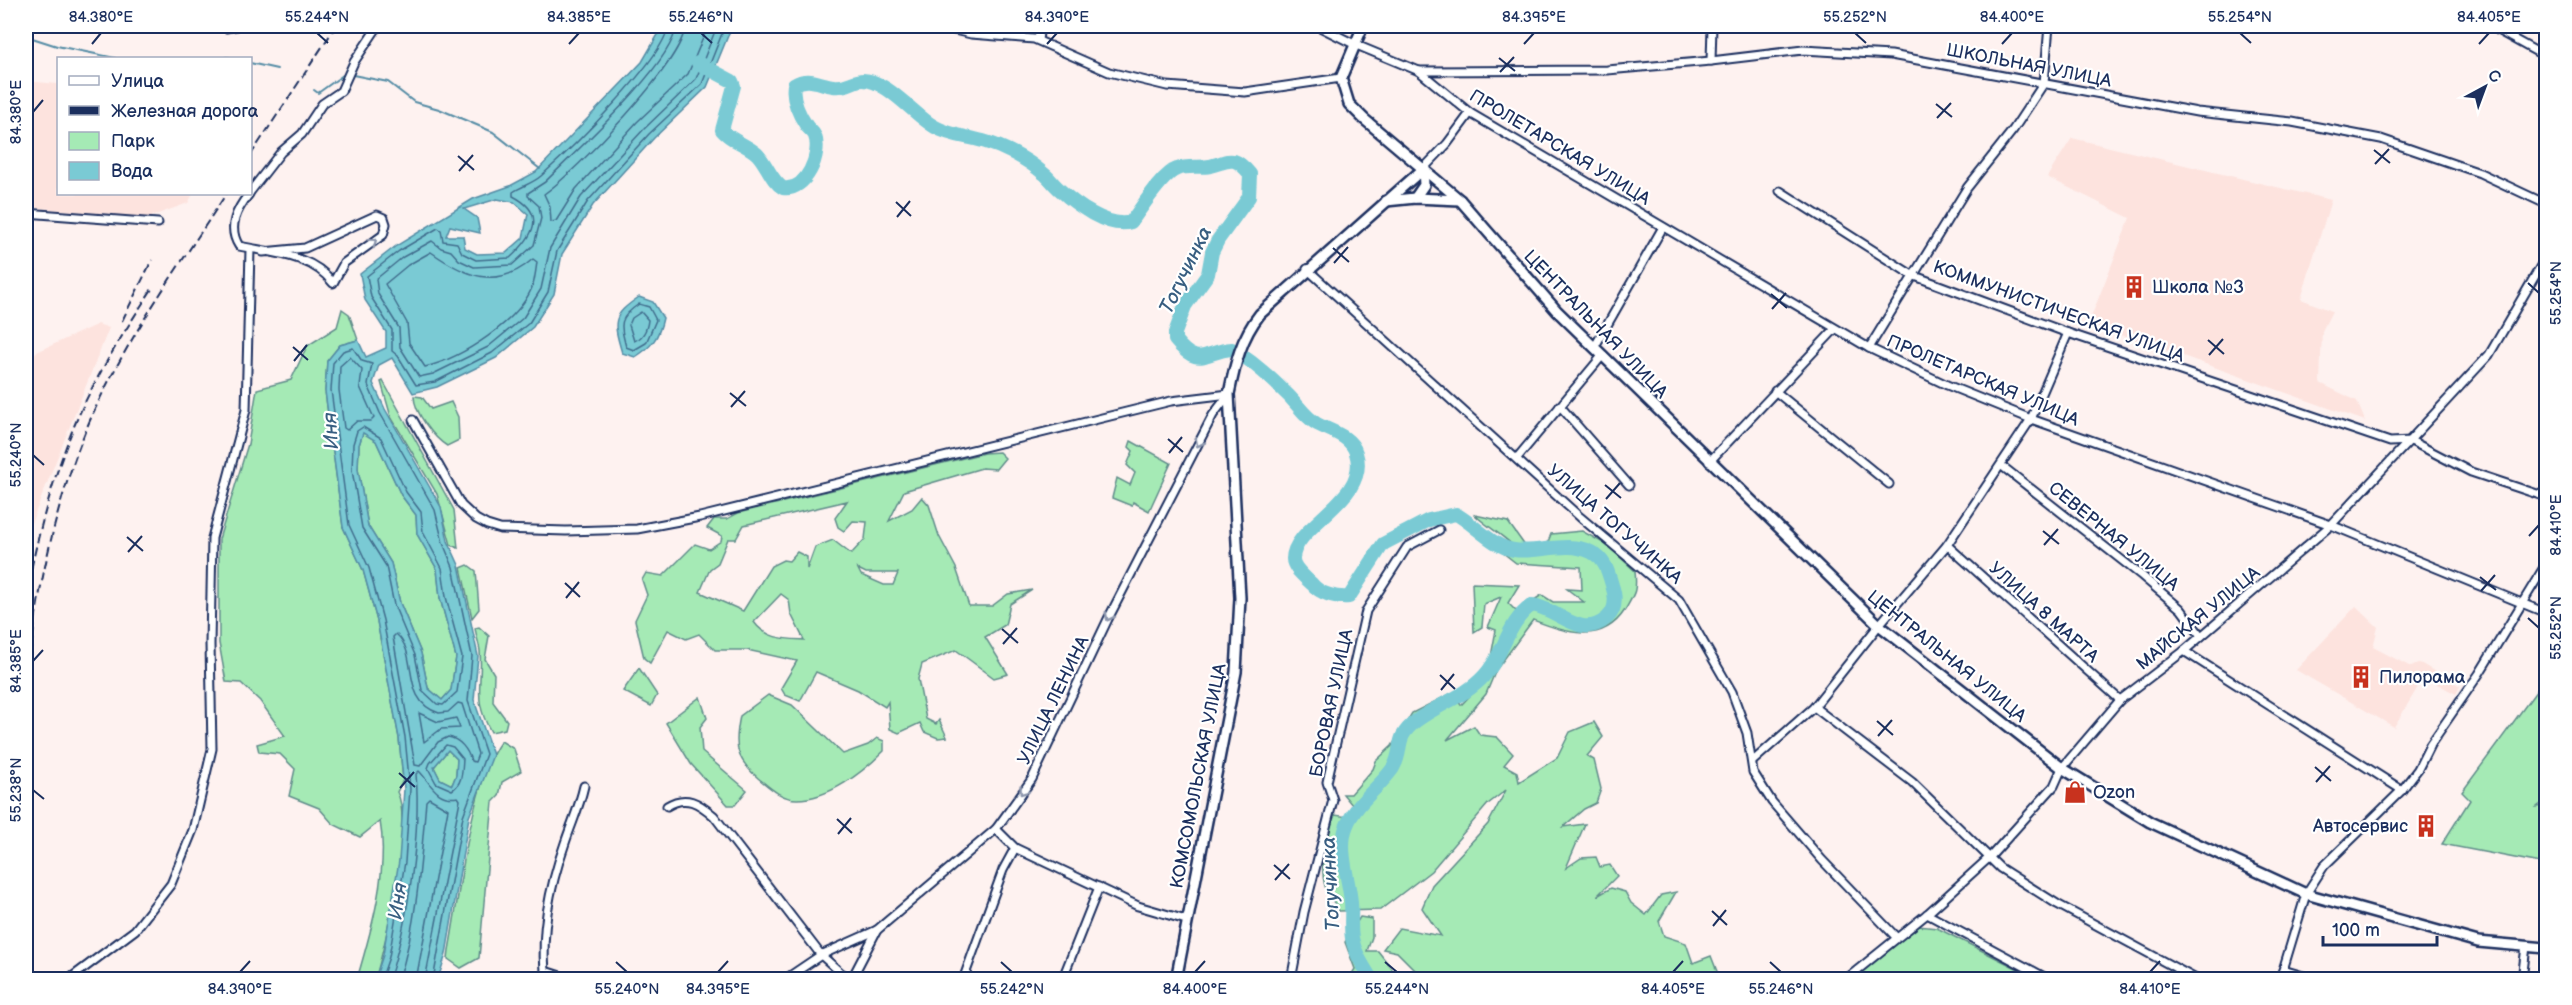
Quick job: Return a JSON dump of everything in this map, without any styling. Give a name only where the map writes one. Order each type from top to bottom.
[{"type":"main road","points":[[1341,78],[1363,26]]},
{"type":"main road","name":"ЦЕНТРАЛЬНАЯ УЛИЦА","points":[[1341,78],[1349,104],[1460,200],[1549,302],[1594,348],[1879,625],[2062,768],[2150,822],[2306,894],[2478,942],[2547,948]]},
{"type":"main road","points":[[1415,198],[1424,185],[1423,169]]},
{"type":"main road","name":"КОМСОМОЛЬСКАЯ УЛИЦА","points":[[1176,980],[1186,921],[1226,735],[1239,640],[1240,586],[1229,394],[1235,363],[1244,336],[1260,314],[1307,269],[1423,169]]},
{"type":"main road","points":[[1386,201],[1415,198],[1460,200]]},
{"type":"street","points":[[217,26],[226,28],[237,26]]},
{"type":"street","points":[[252,190],[281,152],[302,134],[322,104],[341,91],[378,26]]},
{"type":"street","points":[[937,26],[971,34],[1038,40],[1108,72],[1134,80],[1177,88],[1245,92],[1341,78]]},
{"type":"street","points":[[1038,40],[1040,26]]},
{"type":"street","points":[[1318,26],[1354,44]]},
{"type":"street","points":[[1711,61],[1712,26]]},
{"type":"street","points":[[1869,348],[1967,188],[2013,130],[2044,83],[2049,26]]},
{"type":"street","points":[[2490,26],[2547,57]]},
{"type":"street","name":"ШКОЛЬНАЯ УЛИЦА","points":[[1354,44],[1419,71],[1508,73],[1607,70],[1803,50],[1891,55],[2197,112],[2292,122],[2381,139],[2480,173],[2546,206]]},
{"type":"street","name":"ПРОЛЕТАРСКАЯ УЛИЦА","points":[[1419,71],[1470,113],[1869,348],[1947,385],[2031,419],[2331,525],[2522,605],[2547,613]]},
{"type":"street","points":[[1423,169],[1447,144],[1470,113]]},
{"type":"street","name":"КОММУНИСТИЧЕСКАЯ УЛИЦА","points":[[1780,191],[1912,275],[2068,333],[2390,442],[2411,441],[2471,472],[2547,497]]},
{"type":"street","points":[[249,195],[234,217],[238,246],[263,252],[309,262],[324,271],[333,283],[344,263],[383,235],[386,224],[384,218],[377,215],[305,248],[263,252]]},
{"type":"street","points":[[26,213],[158,222]]},
{"type":"street","points":[[1594,348],[1663,227]]},
{"type":"street","points":[[68,980],[135,930],[171,884],[193,830],[212,749],[210,644],[212,538],[246,410],[250,249]]},
{"type":"street","name":"МАЙСКАЯ УЛИЦА","points":[[1845,980],[1927,914],[1990,856],[2054,786],[2062,768],[2120,700],[2184,651],[2331,525],[2489,355],[2547,257]]},
{"type":"street","name":"УЛИЦА ТОГУЧИНКА","points":[[1307,269],[1580,517],[1679,600],[1732,692],[1747,733],[1753,760],[1753,772],[1772,802],[1822,860],[1896,937]]},
{"type":"street","points":[[1709,462],[1836,329]]},
{"type":"street","points":[[1753,760],[1814,707],[1947,545],[2002,466],[2031,419],[2068,333]]},
{"type":"street","points":[[1517,458],[1602,356]]},
{"type":"street","points":[[1775,391],[1888,484]]},
{"type":"street","points":[[413,420],[461,505],[476,519],[487,525],[500,529],[566,531],[637,529],[700,517],[1171,401],[1229,394]]},
{"type":"street","name":"УЛИЦА ЛЕНИНА","points":[[850,980],[877,930],[996,829],[1032,779],[1108,618],[1213,415],[1229,394]]},
{"type":"street","points":[[1560,406],[1629,485]]},
{"type":"street","name":"СЕВЕРНАЯ УЛИЦА","points":[[2002,466],[2181,609],[2201,636]]},
{"type":"street","name":"БОРОВАЯ УЛИЦА","points":[[1291,980],[1304,912],[1333,800],[1327,782],[1366,610],[1407,547],[1439,530]]},
{"type":"street","name":"УЛИЦА 8 МАРТА","points":[[1947,545],[2120,700]]},
{"type":"street","points":[[2280,980],[2306,894],[2324,866],[2402,789],[2418,769],[2430,745],[2547,564]]},
{"type":"street","points":[[2184,651],[2402,789]]},
{"type":"street","points":[[1814,707],[1912,782],[2000,868],[2057,904],[2198,980]]},
{"type":"street","points":[[573,980],[545,971],[542,941],[565,843],[578,812],[584,786]]},
{"type":"street","points":[[667,806],[676,800],[689,800],[699,803],[714,816],[821,955],[850,980]]},
{"type":"street","points":[[996,829],[1015,848],[1138,906],[1186,921]]},
{"type":"street","points":[[963,980],[1003,870],[1015,848]]},
{"type":"street","points":[[1062,980],[1099,887]]},
{"type":"street","points":[[1927,914],[2050,980]]},
{"type":"street","points":[[784,980],[821,955],[877,930]]},
{"type":"street","points":[[2522,980],[2526,946]]},
{"type":"street","points":[[2283,970],[2317,980]]},
{"type":"shaded area","points":[[26,81],[57,84],[57,195],[192,195],[188,203],[147,218],[26,207]]},
{"type":"shaded area","points":[[2072,138],[2331,200],[2301,299],[2332,311],[2322,331],[2320,383],[2357,401],[2365,421],[2155,346],[2088,325],[2130,218],[2047,177]]},
{"type":"shaded area","points":[[98,324],[109,328],[30,526],[26,558],[26,357]]},
{"type":"shaded area","points":[[2356,606],[2378,627],[2373,647],[2411,667],[2420,663],[2460,686],[2456,694],[2424,677],[2394,727],[2296,670]]},
{"type":"green space","points":[[342,309],[349,314],[358,340],[340,345],[327,361],[325,391],[343,527],[363,570],[377,621],[399,738],[403,780],[397,792],[401,807],[402,828],[400,855],[391,912],[375,979],[357,979],[377,901],[382,860],[380,821],[360,837],[333,824],[319,808],[289,796],[295,769],[280,754],[259,752],[257,744],[285,736],[260,701],[241,683],[226,682],[219,643],[219,539],[248,444],[257,389],[291,380],[307,346],[337,327]]},
{"type":"green space","points":[[383,381],[454,510],[458,548],[451,545],[437,494],[391,417],[381,382]]},
{"type":"green space","points":[[414,396],[422,397],[431,409],[451,402],[458,417],[459,440],[447,446],[436,437],[421,417]]},
{"type":"green space","points":[[363,432],[376,441],[401,495],[416,515],[417,534],[437,569],[440,598],[456,657],[451,690],[442,700],[428,688],[421,653],[400,603],[391,563],[368,526],[358,469],[359,445]]},
{"type":"green space","points":[[1131,441],[1171,463],[1149,511],[1133,502],[1132,506],[1112,498],[1117,478],[1130,485],[1135,473],[1127,465],[1133,451],[1129,447]]},
{"type":"green space","points":[[999,452],[1005,458],[996,469],[982,468],[904,491],[889,521],[912,509],[922,497],[929,505],[939,536],[956,568],[969,606],[992,606],[1008,594],[1032,590],[1010,604],[1005,625],[985,637],[1008,674],[994,678],[956,650],[922,664],[918,679],[926,719],[936,724],[939,720],[947,737],[938,738],[924,732],[920,723],[899,733],[890,729],[888,702],[885,707],[858,690],[816,672],[800,701],[785,695],[781,688],[797,661],[747,650],[715,650],[699,634],[686,639],[668,630],[650,663],[644,658],[635,620],[647,595],[642,580],[646,573],[663,576],[695,544],[709,549],[721,541],[722,536],[707,528],[714,519],[727,519],[738,513],[984,453]],"holes":[[[847,501],[835,518],[838,527],[844,531],[853,521],[867,522],[865,539],[851,554],[833,540],[815,547],[807,569],[807,557],[797,552],[789,561],[783,560],[771,566],[743,611],[700,592],[710,569],[718,563],[728,539],[736,539],[744,525]],[[858,569],[866,573],[898,573],[893,585],[884,585],[861,575]],[[781,594],[789,600],[791,614],[804,640],[770,635],[754,622]]]},
{"type":"green space","points":[[1475,515],[1508,522],[1528,550],[1548,542],[1551,534],[1582,531],[1607,545],[1635,571],[1635,588],[1625,610],[1616,621],[1594,632],[1570,632],[1533,620],[1496,670],[1486,694],[1447,740],[1474,726],[1480,735],[1497,737],[1513,754],[1504,765],[1517,772],[1519,782],[1557,758],[1570,732],[1594,722],[1603,737],[1587,756],[1594,760],[1601,789],[1596,803],[1584,809],[1563,827],[1585,824],[1566,868],[1581,858],[1596,857],[1600,867],[1610,865],[1617,876],[1597,896],[1611,888],[1625,892],[1631,903],[1646,915],[1661,895],[1676,892],[1659,921],[1664,936],[1686,943],[1693,963],[1711,956],[1720,979],[1424,979],[1397,952],[1383,949],[1399,928],[1441,936],[1422,908],[1432,885],[1488,824],[1506,790],[1488,804],[1431,871],[1380,910],[1339,911],[1327,892],[1323,869],[1324,850],[1329,832],[1335,815],[1348,817],[1353,806],[1343,794],[1351,794],[1373,769],[1376,761],[1392,746],[1412,713],[1452,693],[1461,705],[1487,678],[1496,630],[1488,627],[1501,597],[1484,604],[1482,627],[1474,632],[1472,583],[1519,585],[1508,603],[1516,611],[1542,595],[1553,602],[1584,602],[1567,589],[1582,590],[1581,567],[1516,563],[1498,549],[1520,554],[1517,549]]},
{"type":"green space","points":[[468,565],[476,571],[479,609],[472,618],[461,568]]},
{"type":"green space","points":[[479,627],[489,636],[485,659],[494,674],[493,702],[507,721],[505,729],[491,732],[482,710],[479,692],[481,663],[475,628]]},
{"type":"green space","points":[[639,668],[657,695],[651,706],[623,691]]},
{"type":"green space","points":[[2540,686],[2546,688],[2546,800],[2537,807],[2546,806],[2546,864],[2442,844],[2470,800],[2462,792]]},
{"type":"green space","points":[[768,695],[792,705],[843,754],[868,745],[877,738],[884,741],[884,751],[856,775],[833,789],[809,798],[797,799],[781,795],[750,771],[741,757],[737,743],[740,716]]},
{"type":"green space","points":[[700,697],[707,718],[700,727],[702,752],[747,790],[735,805],[728,805],[691,764],[666,723]]},
{"type":"green space","points":[[501,741],[514,749],[521,771],[502,782],[499,796],[493,802],[479,958],[461,968],[448,959],[467,841],[482,784]]},
{"type":"green space","points":[[448,750],[457,759],[456,775],[452,785],[440,779],[434,767]]},
{"type":"green space","points":[[1360,917],[1372,919],[1372,937],[1367,951],[1378,951],[1400,979],[1353,980],[1350,977],[1355,969],[1345,942]]},
{"type":"green space","points":[[1918,926],[1937,928],[2038,979],[1852,979]]},
{"type":"water","name":"Иня","points":[[663,26],[732,26],[707,87],[654,138],[593,205],[562,254],[554,294],[533,327],[496,358],[437,387],[413,393],[392,358],[379,365],[373,383],[385,409],[441,507],[448,541],[459,565],[478,656],[474,700],[493,755],[469,817],[446,954],[438,979],[375,979],[383,955],[399,861],[404,789],[399,738],[377,621],[363,570],[343,527],[325,391],[327,361],[340,345],[358,340],[366,357],[386,348],[386,332],[365,300],[360,274],[396,246],[473,199],[510,186],[536,172],[642,62]],"holes":[[[497,199],[514,202],[528,214],[523,238],[506,253],[477,254],[465,248],[463,236],[446,236],[450,226],[480,233],[477,218],[464,209]],[[363,433],[376,441],[401,495],[416,515],[417,534],[437,569],[440,598],[456,657],[451,690],[442,700],[428,688],[421,653],[400,603],[391,563],[368,526],[358,469],[359,445]],[[448,750],[457,759],[456,775],[452,785],[440,779],[434,767]]]},
{"type":"water","points":[[639,297],[653,302],[663,318],[654,341],[635,357],[622,353],[616,327],[623,309]]},
{"type":"waterway","points":[[26,36],[57,46],[110,57]]},
{"type":"waterway","points":[[252,63],[277,69]]},
{"type":"waterway","name":"Тогучинка","points":[[698,63],[732,81],[734,86],[722,130],[757,154],[775,181],[783,188],[791,188],[805,178],[816,152],[815,136],[800,116],[794,95],[794,85],[804,81],[838,86],[863,80],[882,86],[935,127],[977,139],[1023,158],[1083,208],[1112,222],[1131,222],[1158,185],[1177,169],[1235,161],[1250,174],[1249,197],[1218,240],[1212,252],[1208,274],[1185,306],[1175,333],[1175,340],[1183,349],[1196,357],[1232,349],[1268,376],[1313,421],[1345,438],[1353,447],[1358,469],[1352,484],[1343,498],[1305,535],[1296,547],[1293,559],[1300,572],[1324,593],[1349,597],[1383,544],[1429,520],[1456,514],[1491,540],[1506,548],[1523,551],[1572,547],[1591,552],[1603,562],[1615,598],[1613,611],[1607,618],[1597,624],[1579,625],[1532,605],[1517,620],[1491,668],[1484,676],[1468,690],[1424,715],[1409,728],[1401,739],[1393,768],[1351,817],[1343,843],[1351,902],[1351,934],[1358,955],[1372,980]]},
{"type":"waterway","points":[[314,90],[318,93],[343,75]]},
{"type":"waterway","points":[[353,75],[388,82],[414,102],[439,109],[493,132],[540,169]]},
{"type":"railway","points":[[252,153],[336,26]]},
{"type":"railway","points":[[26,688],[40,590],[54,526],[85,432],[99,400],[132,339],[225,195]]},
{"type":"railway","points":[[122,321],[152,260]]},
{"type":"railway","points":[[26,595],[46,508],[75,424],[101,372],[152,289]]},
{"type":"railway","points":[[26,438],[26,496]]},
{"type":"place","name":"Школа №3","points":[[2134,287]]},
{"type":"place","name":"Пилорама","points":[[2361,677]]},
{"type":"place","name":"Ozon","points":[[2075,792]]},
{"type":"place","name":"Автосервис","points":[[2426,826]]}]
